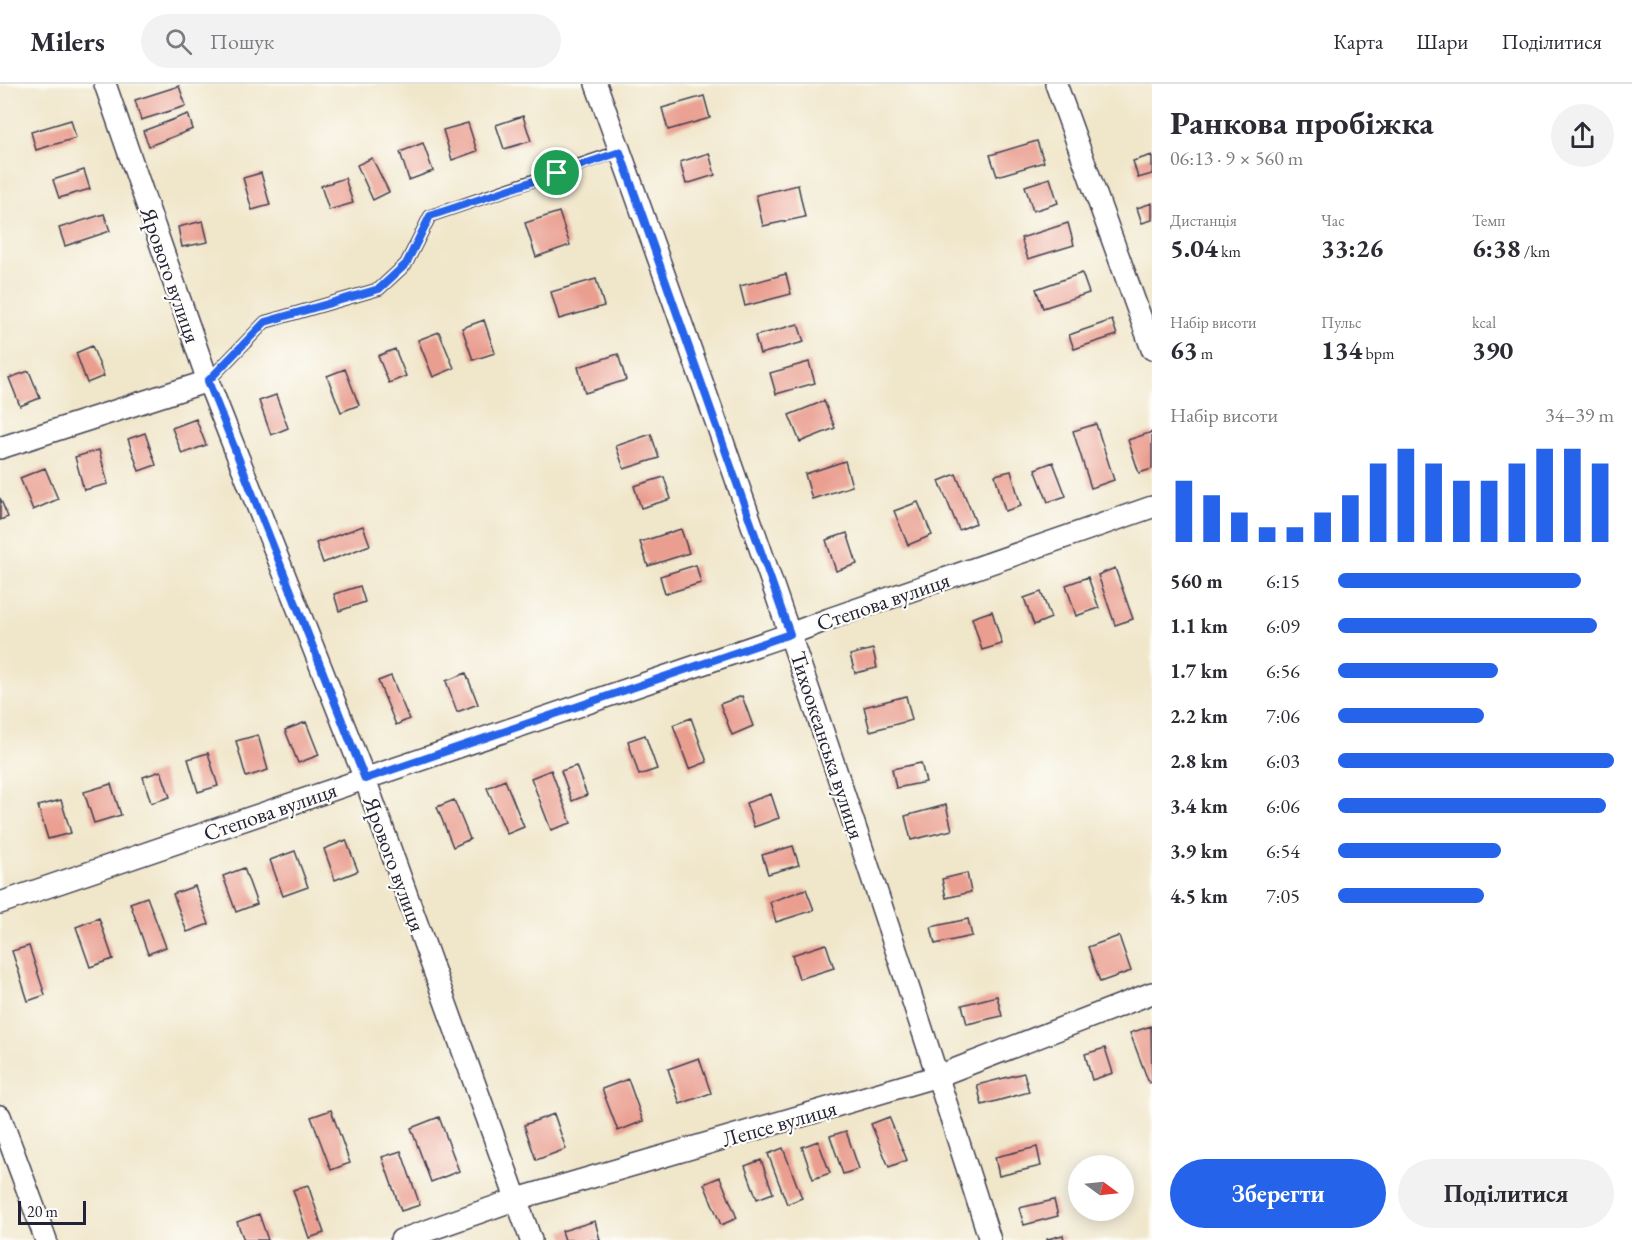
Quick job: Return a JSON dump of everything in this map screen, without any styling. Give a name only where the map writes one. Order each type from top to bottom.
[{"type":"street","name":"Ярового вулиця","points":[[105,84],[208,381],[365,779],[531,1240]]},
{"type":"street","name":"Тихоокеанська вулиця","points":[[596,84],[790,634],[938,1076],[990,1240]]},
{"type":"street","points":[[1056,84],[1152,349]]},
{"type":"street","points":[[0,448],[208,381]]},
{"type":"street","name":"Степова вулиця","points":[[0,903],[790,634],[1152,507]]},
{"type":"street","name":"Лепсе вулиця","points":[[401,1240],[517,1199],[938,1076],[1152,993]]},
{"type":"street","points":[[0,1116],[46,1240]]},
{"type":"lane","points":[[208,381],[265,322],[379,289],[406,264],[430,216],[620,152]]},
{"type":"building","points":[[179,86],[186,106],[141,120],[135,100]]},
{"type":"building","points":[[704,96],[710,118],[668,130],[662,108]]},
{"type":"building","points":[[188,114],[193,129],[149,146],[143,131]]},
{"type":"building","points":[[523,116],[531,141],[504,149],[496,125]]},
{"type":"building","points":[[71,120],[76,138],[36,150],[31,132]]},
{"type":"building","points":[[468,123],[477,151],[452,160],[443,130]]},
{"type":"building","points":[[1037,141],[1044,162],[997,176],[990,155]]},
{"type":"building","points":[[423,143],[433,171],[409,180],[400,152]]},
{"type":"building","points":[[709,153],[715,175],[686,184],[680,162]]},
{"type":"building","points":[[1152,155],[1152,174],[1138,178],[1133,161]]},
{"type":"building","points":[[372,158],[389,192],[373,200],[357,165]]},
{"type":"building","points":[[84,170],[90,189],[59,198],[53,180]]},
{"type":"building","points":[[261,173],[270,205],[252,210],[243,178]]},
{"type":"building","points":[[345,178],[353,203],[329,210],[321,186]]},
{"type":"building","points":[[1050,178],[1058,203],[1033,211],[1025,186]]},
{"type":"building","points":[[798,185],[805,217],[763,226],[756,195]]},
{"type":"building","points":[[1152,203],[1152,220],[1142,223],[1137,208]]},
{"type":"building","points":[[559,212],[570,245],[536,257],[525,223]]},
{"type":"building","points":[[104,214],[110,231],[65,246],[59,228]]},
{"type":"building","points":[[203,221],[208,242],[182,247],[178,227]]},
{"type":"building","points":[[1068,223],[1074,245],[1028,259],[1021,238]]},
{"type":"building","points":[[1082,273],[1089,293],[1043,308],[1036,289]]},
{"type":"building","points":[[786,274],[791,294],[745,306],[740,286]]},
{"type":"building","points":[[596,279],[604,306],[559,319],[551,292]]},
{"type":"building","points":[[484,320],[495,353],[473,360],[462,328]]},
{"type":"building","points":[[1112,320],[1117,335],[1074,349],[1069,335]]},
{"type":"building","points":[[798,324],[804,342],[760,354],[755,336]]},
{"type":"building","points":[[439,332],[454,368],[433,377],[418,340]]},
{"type":"building","points":[[92,346],[104,376],[87,383],[76,353]]},
{"type":"building","points":[[395,349],[406,376],[389,383],[378,356]]},
{"type":"building","points":[[618,354],[626,380],[585,393],[578,367]]},
{"type":"building","points":[[809,362],[815,383],[776,394],[770,373]]},
{"type":"building","points":[[345,369],[359,405],[341,412],[327,376]]},
{"type":"building","points":[[29,371],[40,398],[20,406],[9,378]]},
{"type":"building","points":[[276,395],[288,428],[271,435],[259,401]]},
{"type":"building","points":[[824,401],[835,428],[800,442],[789,415]]},
{"type":"building","points":[[196,419],[206,445],[182,454],[172,428]]},
{"type":"building","points":[[1096,424],[1114,480],[1091,488],[1073,431]]},
{"type":"building","points":[[1152,432],[1152,469],[1139,473],[1128,440]]},
{"type":"building","points":[[145,433],[156,465],[139,471],[128,439]]},
{"type":"building","points":[[651,434],[659,458],[624,469],[616,446]]},
{"type":"building","points":[[99,450],[108,484],[84,490],[75,457]]},
{"type":"building","points":[[845,461],[852,486],[812,499],[805,474]]},
{"type":"building","points":[[1053,462],[1066,496],[1048,502],[1035,469]]},
{"type":"building","points":[[45,468],[58,499],[33,510],[20,478]]},
{"type":"building","points":[[1011,471],[1021,506],[1005,511],[995,475]]},
{"type":"building","points":[[956,474],[976,523],[959,530],[939,481]]},
{"type":"building","points":[[664,477],[671,499],[641,508],[634,486]]},
{"type":"building","points":[[0,498],[8,517],[0,520]]},
{"type":"building","points":[[918,502],[932,535],[908,545],[894,511]]},
{"type":"building","points":[[363,526],[370,545],[323,563],[316,543]]},
{"type":"building","points":[[681,529],[689,553],[648,566],[640,542]]},
{"type":"building","points":[[847,533],[857,564],[836,571],[826,540]]},
{"type":"building","points":[[696,565],[701,583],[665,594],[660,576]]},
{"type":"building","points":[[1115,568],[1133,619],[1115,625],[1098,575]]},
{"type":"building","points":[[1088,577],[1099,608],[1076,616],[1066,585]]},
{"type":"building","points":[[360,586],[365,602],[339,611],[334,594]]},
{"type":"building","points":[[1041,592],[1051,618],[1034,625],[1024,598]]},
{"type":"building","points":[[992,611],[1002,644],[982,650],[972,618]]},
{"type":"building","points":[[873,649],[877,668],[855,673],[850,655]]},
{"type":"building","points":[[466,673],[478,704],[457,712],[446,681]]},
{"type":"building","points":[[391,676],[409,719],[396,725],[378,681]]},
{"type":"building","points":[[742,696],[753,726],[732,735],[720,704]]},
{"type":"building","points":[[906,696],[912,720],[870,731],[864,707]]},
{"type":"building","points":[[691,718],[707,762],[689,769],[673,725]]},
{"type":"building","points":[[306,722],[319,755],[298,763],[285,730]]},
{"type":"building","points":[[258,735],[268,770],[246,777],[236,741]]},
{"type":"building","points":[[645,735],[657,769],[639,775],[628,741]]},
{"type":"building","points":[[208,753],[218,786],[198,792],[188,759]]},
{"type":"building","points":[[921,763],[926,782],[896,788],[892,769]]},
{"type":"building","points":[[576,766],[587,795],[572,801],[561,771]]},
{"type":"building","points":[[551,770],[571,823],[551,830],[531,778]]},
{"type":"building","points":[[161,771],[170,797],[151,803],[143,777]]},
{"type":"building","points":[[505,780],[524,827],[507,834],[487,788]]},
{"type":"building","points":[[111,784],[121,815],[94,823],[84,792]]},
{"type":"building","points":[[771,794],[779,818],[754,827],[746,803]]},
{"type":"building","points":[[61,800],[71,833],[48,839],[38,806]]},
{"type":"building","points":[[454,800],[470,839],[453,847],[437,807]]},
{"type":"building","points":[[946,805],[952,830],[911,840],[905,816]]},
{"type":"building","points":[[346,840],[358,871],[335,880],[324,849]]},
{"type":"building","points":[[793,846],[799,865],[768,874],[762,855]]},
{"type":"building","points":[[295,851],[308,887],[283,896],[270,860]]},
{"type":"building","points":[[244,868],[257,904],[236,912],[223,876]]},
{"type":"building","points":[[967,873],[971,892],[946,898],[942,879]]},
{"type":"building","points":[[195,886],[209,924],[187,932],[173,894]]},
{"type":"building","points":[[806,889],[814,910],[776,922],[770,902]]},
{"type":"building","points":[[147,897],[166,947],[148,954],[130,903]]},
{"type":"building","points":[[99,918],[113,959],[90,967],[76,927]]},
{"type":"building","points":[[968,919],[972,936],[935,944],[931,927]]},
{"type":"building","points":[[1119,936],[1131,971],[1100,982],[1088,947]]},
{"type":"building","points":[[826,944],[834,968],[799,979],[792,955]]},
{"type":"building","points":[[29,946],[45,995],[28,1001],[12,951]]},
{"type":"building","points":[[997,996],[1002,1016],[967,1024],[962,1005]]},
{"type":"building","points":[[1151,1026],[1152,1082],[1149,1083],[1130,1033]]},
{"type":"building","points":[[1105,1048],[1113,1073],[1092,1080],[1085,1054]]},
{"type":"building","points":[[699,1058],[711,1093],[680,1104],[668,1069]]},
{"type":"building","points":[[1024,1073],[1029,1092],[982,1105],[977,1085]]},
{"type":"building","points":[[628,1079],[643,1121],[618,1131],[602,1089]]},
{"type":"building","points":[[331,1110],[350,1163],[331,1170],[311,1117]]},
{"type":"building","points":[[554,1114],[566,1149],[536,1160],[524,1125]]},
{"type":"building","points":[[439,1117],[459,1171],[431,1182],[411,1128]]},
{"type":"building","points":[[889,1117],[907,1160],[889,1167],[871,1124]]},
{"type":"building","points":[[846,1131],[859,1169],[843,1174],[830,1136]]},
{"type":"building","points":[[818,1141],[830,1173],[813,1179],[802,1147]]},
{"type":"building","points":[[1037,1147],[1041,1166],[999,1176],[995,1157]]},
{"type":"building","points":[[783,1148],[802,1198],[787,1204],[768,1154]]},
{"type":"building","points":[[401,1151],[420,1205],[401,1211],[382,1157]]},
{"type":"building","points":[[761,1160],[773,1193],[757,1199],[745,1166]]},
{"type":"building","points":[[720,1177],[737,1218],[721,1225],[704,1184]]},
{"type":"building","points":[[308,1185],[324,1233],[309,1238],[293,1190]]},
{"type":"building","points":[[1054,1200],[1058,1216],[1024,1225],[1019,1208]]},
{"type":"building","points":[[259,1214],[268,1240],[244,1240],[237,1222]]},
{"type":"building","points":[[595,1221],[600,1240],[565,1240],[562,1231]]},
{"type":"building","points":[[1063,1235],[1064,1240],[1047,1240],[1047,1239]]},
{"type":"route","points":[[620,152],[790,634],[365,779],[208,381],[265,322],[379,289],[406,264],[430,216],[557,173],[620,152]]}]
